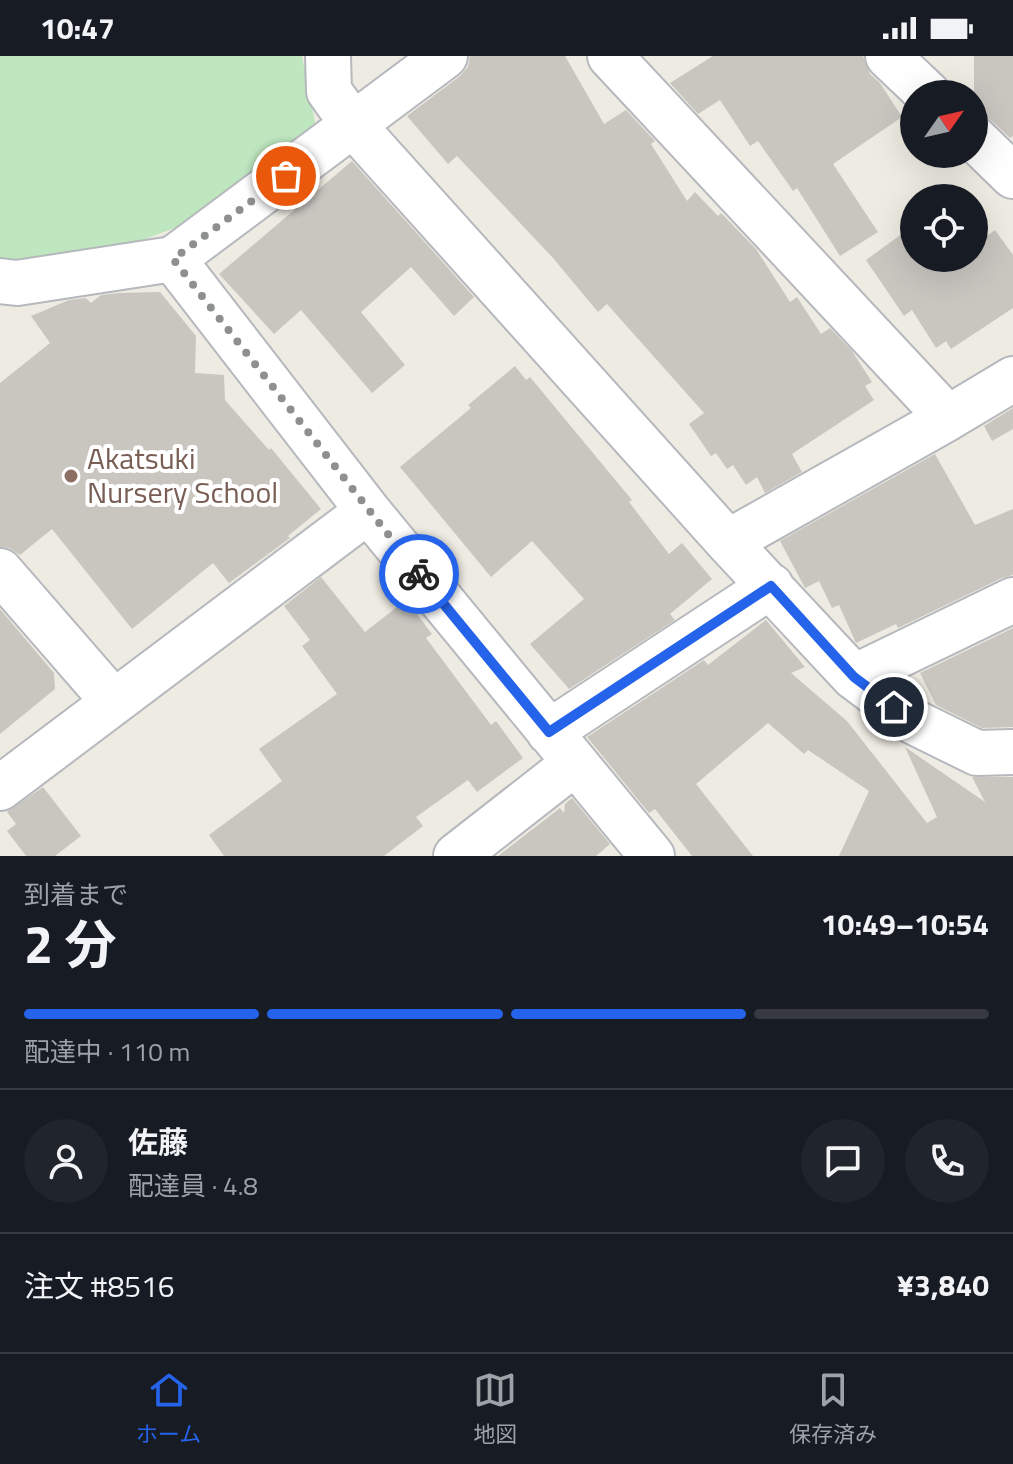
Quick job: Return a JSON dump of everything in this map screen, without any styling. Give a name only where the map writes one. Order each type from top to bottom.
[{"type":"street","points":[[328,56],[329,91],[354,126],[728,542],[854,677],[914,722],[977,753],[1013,752]]},
{"type":"street","points":[[0,281],[17,283],[173,259],[445,56]]},
{"type":"street","points":[[610,56],[948,418]]},
{"type":"street","points":[[888,56],[913,80]]},
{"type":"street","points":[[988,152],[1013,176]]},
{"type":"street","points":[[173,259],[368,511],[652,856]]},
{"type":"street","points":[[728,542],[1013,379]]},
{"type":"street","points":[[0,788],[368,511]]},
{"type":"street","points":[[0,571],[113,701]]},
{"type":"street","points":[[456,856],[562,748],[771,586]]},
{"type":"street","points":[[854,677],[1013,600]]},
{"type":"green space","points":[[0,56],[302,56],[316,127],[177,227],[132,244],[16,261],[0,258]]},
{"type":"building","points":[[470,56],[565,56],[604,124],[626,110],[655,141],[651,144],[687,201],[695,192],[718,216],[721,213],[756,249],[790,302],[797,297],[821,334],[830,328],[852,351],[872,382],[865,386],[874,400],[792,454],[802,472],[765,493],[757,477],[746,485],[733,465],[727,469],[716,453],[711,456],[689,424],[704,413],[607,304],[598,312],[553,258],[457,156],[448,164],[407,116],[460,76],[468,67]]},
{"type":"building","points":[[713,56],[863,56],[870,74],[880,83],[900,118],[833,164],[878,232],[840,256],[797,188],[793,191],[758,141],[750,146],[720,100],[698,114],[670,83]]},
{"type":"building","points":[[974,56],[1013,56],[1013,136],[1010,138],[988,119],[988,80],[974,80]]},
{"type":"building","points":[[352,161],[474,297],[454,316],[411,267],[361,312],[405,365],[372,393],[301,310],[274,334],[219,274]]},
{"type":"building","points":[[995,230],[1013,255],[1013,308],[951,349],[946,341],[936,348],[912,310],[904,316],[866,260],[900,235],[900,272],[988,272],[988,235]]},
{"type":"building","points":[[160,292],[196,336],[195,373],[224,375],[225,400],[269,450],[271,448],[321,509],[288,536],[290,538],[229,583],[213,563],[132,629],[52,529],[20,555],[9,548],[0,547],[0,383],[50,343],[31,316],[69,300],[86,298],[91,303],[101,295]]},
{"type":"building","points":[[515,366],[526,380],[530,377],[632,500],[629,502],[669,554],[682,543],[712,579],[670,614],[675,620],[569,689],[530,644],[584,599],[532,541],[491,577],[400,467],[471,408],[468,405]]},
{"type":"building","points":[[1013,408],[1013,429],[992,441],[984,426]]},
{"type":"building","points":[[935,454],[975,525],[1013,509],[1013,575],[898,628],[896,624],[856,643],[839,605],[832,608],[819,581],[805,588],[780,541]]},
{"type":"building","points":[[321,577],[365,632],[406,600],[432,634],[426,638],[491,725],[496,721],[523,758],[477,792],[468,780],[416,817],[423,826],[384,856],[224,856],[209,835],[282,781],[259,749],[337,694],[302,646],[310,640],[284,606]]},
{"type":"building","points":[[0,609],[54,673],[55,689],[0,734]]},
{"type":"building","points":[[766,620],[805,667],[791,673],[847,721],[927,823],[937,817],[905,747],[985,802],[972,777],[1013,777],[1013,856],[839,856],[869,791],[808,750],[804,754],[768,723],[696,784],[753,856],[692,856],[655,809],[649,813],[587,737],[704,660],[708,665]]},
{"type":"building","points":[[1013,628],[1013,727],[982,728],[936,705],[920,673]]},
{"type":"building","points":[[43,787],[81,836],[55,856],[26,856],[7,831],[16,824],[7,812]]},
{"type":"building","points":[[572,798],[610,844],[596,856],[498,856],[560,808],[564,813],[565,804]]},
{"type":"way so far","points":[[286,176],[173,259],[419,574]]},
{"type":"place","name":"Akatsuki Nursery School","points":[[71,476]]},
{"type":"route","points":[[419,574],[549,732],[771,586],[854,677],[894,707]]}]
